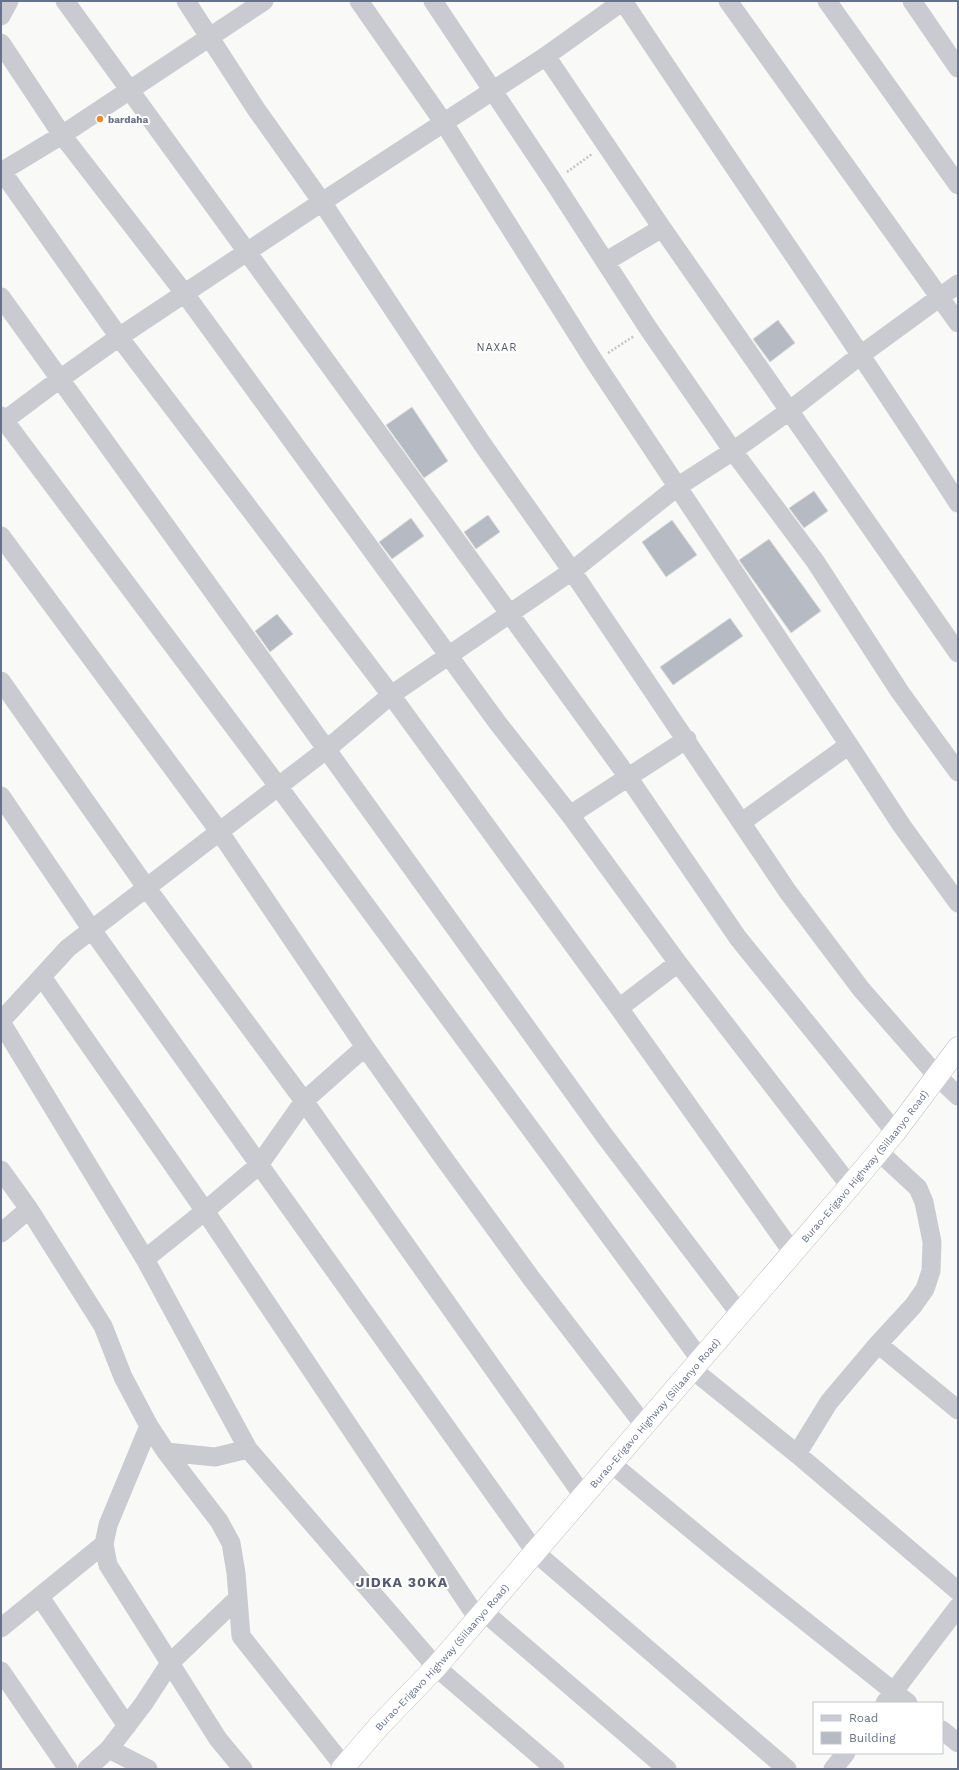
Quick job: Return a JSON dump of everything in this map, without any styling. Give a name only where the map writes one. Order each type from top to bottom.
[{"type":"highway","name":"Burao-Erigavo Highway (Siilaanyo Road)","points":[[345,1768],[380,1725],[436,1667],[536,1553],[696,1364],[793,1253],[894,1132],[958,1048]]},
{"type":"street","points":[[1,16],[9,1]]},
{"type":"street","points":[[65,1],[628,777],[738,938],[894,1132]]},
{"type":"street","points":[[186,1],[256,109],[322,202],[484,445],[687,739],[788,892],[862,988],[937,1076],[958,1096]]},
{"type":"street","points":[[264,1],[62,135],[1,171],[120,338],[391,695],[619,1008],[793,1253]]},
{"type":"street","points":[[359,1],[444,123],[594,361],[902,826],[958,902]]},
{"type":"street","points":[[432,1],[493,90],[648,328],[733,451],[815,561],[900,692],[958,772]]},
{"type":"street","points":[[958,503],[862,354],[729,160],[623,1],[546,56],[322,202],[120,338],[2,420],[278,786],[696,1364],[797,1454],[958,1591]]},
{"type":"street","points":[[728,1],[958,323]]},
{"type":"street","points":[[827,1],[958,185]]},
{"type":"street","points":[[912,1],[958,68]]},
{"type":"street","points":[[1,43],[62,135],[185,294],[502,728],[570,815],[678,963],[850,1186]]},
{"type":"street","points":[[546,56],[662,228],[958,653]]},
{"type":"street","points":[[605,262],[662,228]]},
{"type":"street","points":[[555,1769],[436,1667],[248,1449],[145,1259],[1,1022],[68,948],[327,749],[391,695],[572,571],[677,487],[733,451],[789,411],[862,354],[958,284]]},
{"type":"street","points":[[1,297],[604,1135],[740,1314]]},
{"type":"street","points":[[1,536],[219,831],[365,1047],[522,1265],[644,1425]]},
{"type":"street","points":[[1,681],[146,887],[304,1101],[584,1497]]},
{"type":"street","points":[[570,815],[687,739]]},
{"type":"street","points":[[742,822],[849,745]]},
{"type":"street","points":[[1,796],[92,930],[536,1553],[787,1769]]},
{"type":"street","points":[[619,1008],[678,963]]},
{"type":"street","points":[[42,978],[205,1211],[481,1616],[667,1769]]},
{"type":"street","points":[[145,1259],[259,1165],[304,1101],[365,1047]]},
{"type":"street","points":[[797,1454],[829,1402],[878,1344],[913,1306],[925,1289],[931,1271],[932,1242],[928,1216],[918,1188],[878,1151]]},
{"type":"street","points":[[1,1170],[29,1209],[103,1326],[123,1377],[149,1426],[166,1452],[219,1521],[231,1543],[241,1636],[345,1768]]},
{"type":"street","points":[[1,1233],[29,1209]]},
{"type":"street","points":[[878,1344],[958,1410]]},
{"type":"street","points":[[149,1426],[108,1525],[104,1544],[108,1566],[218,1739],[243,1769]]},
{"type":"street","points":[[166,1452],[215,1458],[248,1449]]},
{"type":"street","points":[[612,1464],[896,1699],[958,1607]]},
{"type":"street","points":[[1,1628],[104,1544]]},
{"type":"street","points":[[40,1597],[126,1726]]},
{"type":"street","points":[[87,1769],[109,1749],[144,1703],[170,1663],[238,1598]]},
{"type":"street","points":[[1,1671],[68,1769]]},
{"type":"street","points":[[943,1731],[958,1743]]},
{"type":"street","points":[[109,1749],[148,1769]]},
{"type":"street","points":[[833,1769],[845,1754]]},
{"type":"path","points":[[553,181],[605,144]]},
{"type":"path","points":[[594,361],[648,328]]},
{"type":"building","points":[[778,320],[795,343],[770,362],[753,339]]},
{"type":"building","points":[[412,407],[448,461],[424,478],[386,425]]},
{"type":"building","points":[[814,491],[828,511],[804,528],[789,508]]},
{"type":"building","points":[[488,515],[500,532],[476,549],[464,532]]},
{"type":"building","points":[[411,518],[424,536],[392,559],[379,542]]},
{"type":"building","points":[[672,520],[697,555],[666,577],[642,542]]},
{"type":"building","points":[[769,539],[821,611],[791,633],[739,560]]},
{"type":"building","points":[[277,614],[293,634],[270,652],[255,631]]},
{"type":"building","points":[[730,618],[743,636],[673,685],[660,667]]},
{"type":"place","name":"bardaha","points":[[100,119]]},
{"type":"district","name":"NAXAR","points":[[497,347]]},
{"type":"district","name":"JIDKA 30KA","points":[[402,1582]]}]
